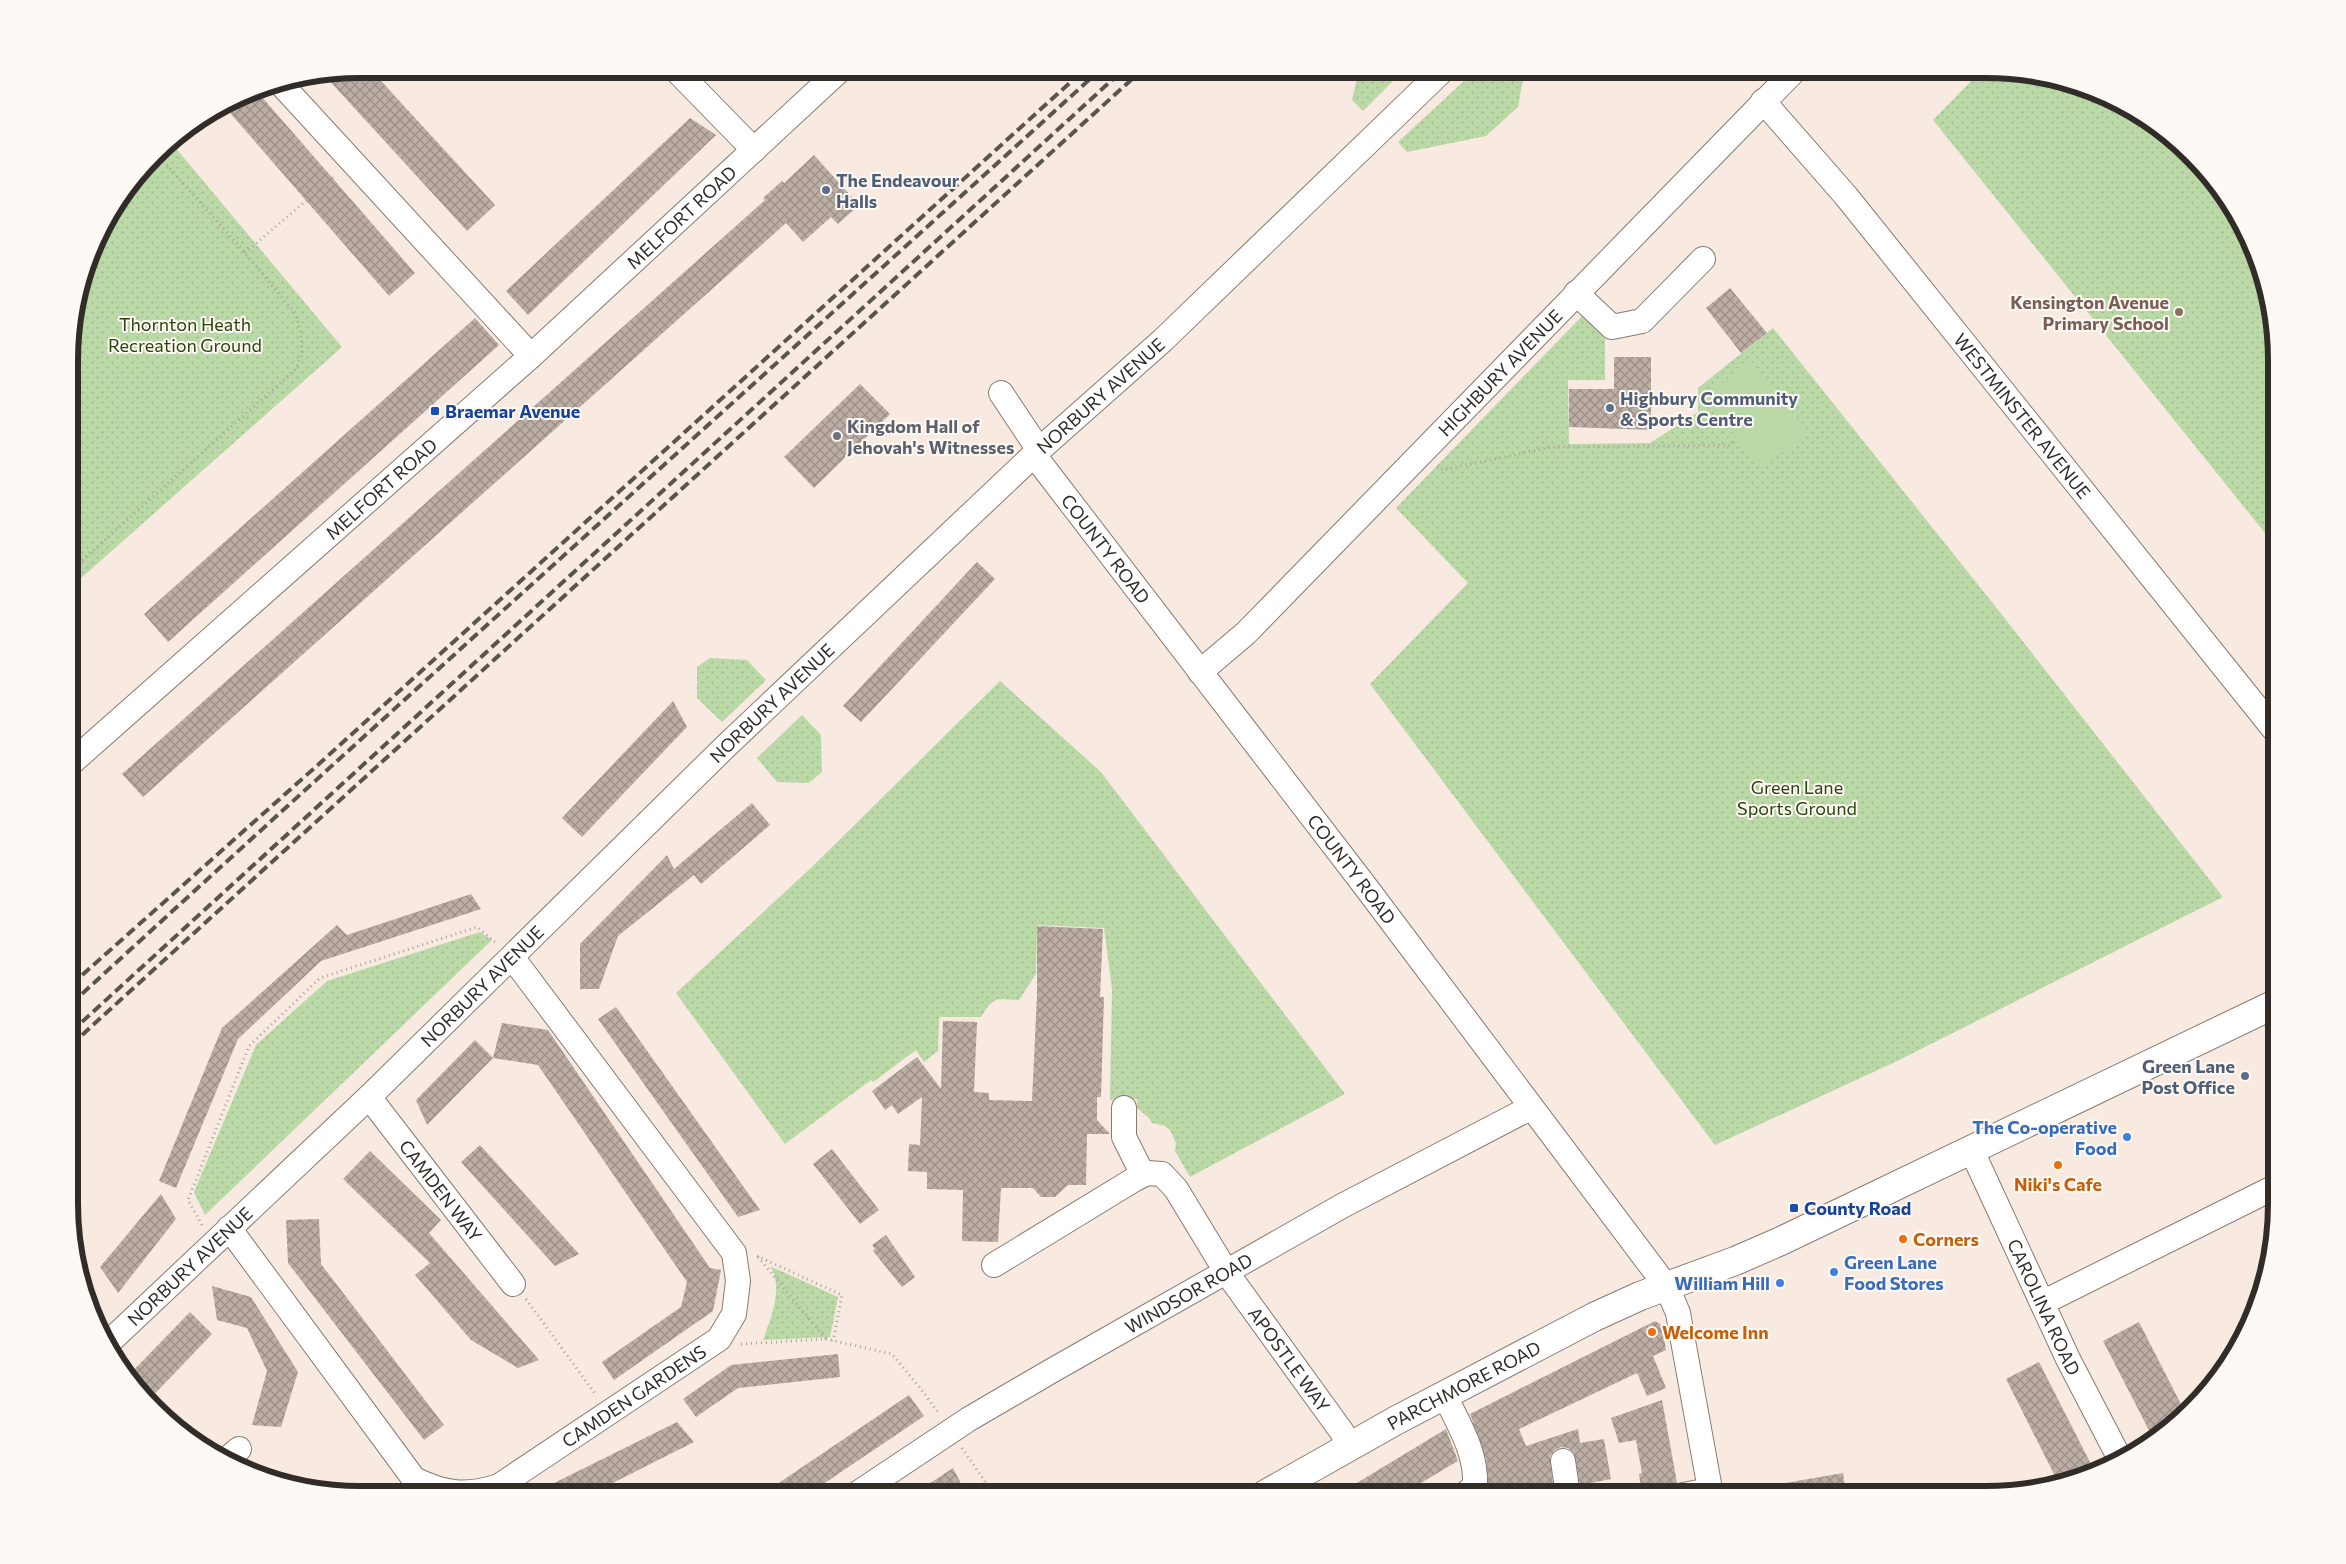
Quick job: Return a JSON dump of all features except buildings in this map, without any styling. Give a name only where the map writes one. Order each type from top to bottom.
[{"type":"main road","name":"PARCHMORE ROAD","points":[[1280,1486],[1349,1446],[1578,1324],[1634,1298],[1667,1287],[1780,1241],[1971,1149],[2268,1013]]},
{"type":"street","points":[[684,78],[754,150]]},
{"type":"street","name":"MELFORT ROAD","points":[[78,757],[531,356],[831,78]]},
{"type":"street","name":"NORBURY AVENUE","points":[[112,1339],[369,1097],[726,746],[1037,452],[1163,340],[1435,78]]},
{"type":"street","name":"HIGHBURY AVENUE","points":[[1200,672],[1246,633],[1787,78]]},
{"type":"street","points":[[284,88],[531,356]]},
{"type":"street","name":"WESTMINSTER AVENUE","points":[[1763,101],[1841,189],[2268,723]]},
{"type":"street","points":[[1576,293],[1612,327],[1642,321],[1704,259]]},
{"type":"street","name":"COUNTY ROAD","points":[[1001,393],[1037,452],[1200,672],[1362,882],[1530,1108],[1667,1287],[1678,1313],[1709,1486]]},
{"type":"street","name":"CAMDEN GARDENS","points":[[499,1486],[610,1414],[719,1339],[734,1314],[738,1281],[734,1253],[512,957]]},
{"type":"street","name":"CAMDEN WAY","points":[[369,1097],[513,1284]]},
{"type":"street","points":[[994,1265],[1143,1175],[1124,1137],[1124,1108]]},
{"type":"street","name":"WINDSOR ROAD","points":[[868,1486],[951,1431],[1053,1370],[1342,1206],[1530,1108]]},
{"type":"street","name":"CAROLINA ROAD","points":[[1971,1149],[2068,1359],[2117,1454]]},
{"type":"street","name":"APOSTLE WAY","points":[[1143,1175],[1155,1172],[1162,1174],[1170,1180],[1228,1272],[1342,1432],[1349,1446]]},
{"type":"street","points":[[2042,1303],[2268,1190]]},
{"type":"street","name":"CAMDEN GARDENS","points":[[221,1236],[414,1479],[429,1486]]},
{"type":"street","points":[[1445,1396],[1471,1450],[1476,1471],[1475,1486]]},
{"type":"street","points":[[1563,1461],[1567,1486]]},
{"type":"path","points":[[78,564],[296,369],[302,354],[301,333],[295,313],[245,252],[161,159]]},
{"type":"path","points":[[245,252],[351,162]]},
{"type":"path","points":[[1422,452],[1442,470],[1551,447],[1730,445],[1734,441]]},
{"type":"path","points":[[221,1236],[188,1200],[249,1046],[320,978],[478,927],[512,957]]},
{"type":"path","points":[[734,1253],[757,1256],[842,1295],[833,1341]]},
{"type":"path","points":[[757,1256],[826,1339]]},
{"type":"path","points":[[513,1284],[530,1302],[610,1414]]},
{"type":"path","points":[[719,1339],[743,1345],[826,1339],[892,1354],[924,1393],[988,1486]]},
{"type":"green space","points":[[1357,78],[1396,78],[1363,111],[1352,100]]},
{"type":"green space","points":[[1467,78],[1523,78],[1518,107],[1486,136],[1407,152],[1398,142]]},
{"type":"green space","name":"Kensington Avenue Primary School","points":[[1974,78],[2005,78],[2042,83],[2077,92],[2128,115],[2173,147],[2199,173],[2231,218],[2254,269],[2263,304],[2268,341],[2268,537],[1933,120]]},
{"type":"green space","name":"Thornton Heath Recreation Ground","points":[[173,147],[342,347],[78,581],[78,341],[83,304],[92,269],[115,218],[147,173]]},
{"type":"green space","name":"Green Lane Sports Ground","points":[[1584,314],[1605,335],[1605,380],[1568,380],[1569,444],[1650,443],[1698,412],[1698,388],[1773,328],[1999,611],[2223,897],[1895,1062],[1715,1145],[1370,684],[1468,583],[1396,508]]},
{"type":"green space","points":[[1750,360],[1808,432],[1762,469],[1704,397]]},
{"type":"green space","points":[[710,658],[747,660],[766,680],[722,722],[697,698],[697,667]]},
{"type":"green space","points":[[1000,681],[1101,772],[1345,1094],[1190,1177],[1175,1151],[1176,1143],[1170,1130],[1165,1126],[1152,1123],[1137,1108],[1137,1099],[1110,1100],[1112,989],[1104,928],[1037,925],[1036,974],[1019,1000],[996,1000],[989,1005],[981,1017],[939,1017],[938,1051],[924,1062],[916,1050],[873,1082],[871,1080],[785,1144],[676,993],[814,865]]},
{"type":"green space","points":[[802,715],[821,735],[822,772],[809,783],[777,782],[757,758]]},
{"type":"green space","points":[[480,932],[492,940],[205,1215],[194,1192],[256,1045],[327,981]]},
{"type":"green space","points":[[770,1266],[838,1297],[830,1337],[763,1340],[775,1303],[776,1293],[774,1275]]},
{"type":"railway","points":[[78,979],[320,763],[1075,78]]},
{"type":"railway","points":[[78,998],[1091,78]]},
{"type":"railway","points":[[78,1026],[1114,78]]},
{"type":"railway","points":[[78,1039],[1133,78]]},
{"type":"place","name":"The Endeavour Halls","points":[[826,190]]},
{"type":"place","name":"Kensington Avenue Primary School","points":[[2179,312]]},
{"type":"place","name":"Highbury Community & Sports Centre","points":[[1610,408]]},
{"type":"place","name":"Braemar Avenue","points":[[435,411]]},
{"type":"place","name":"Kingdom Hall of Jehovah's Witnesses","points":[[837,436]]},
{"type":"place","name":"Green Lane Post Office","points":[[2245,1076]]},
{"type":"place","name":"The Co-operative Food","points":[[2127,1137]]},
{"type":"place","name":"Niki's Cafe","points":[[2058,1165]]},
{"type":"place","name":"County Road","points":[[1794,1208]]},
{"type":"place","name":"Corners","points":[[1903,1239]]},
{"type":"place","name":"Green Lane Food Stores","points":[[1834,1272]]},
{"type":"place","name":"William Hill","points":[[1780,1283]]},
{"type":"place","name":"Welcome Inn","points":[[1652,1332]]}]
